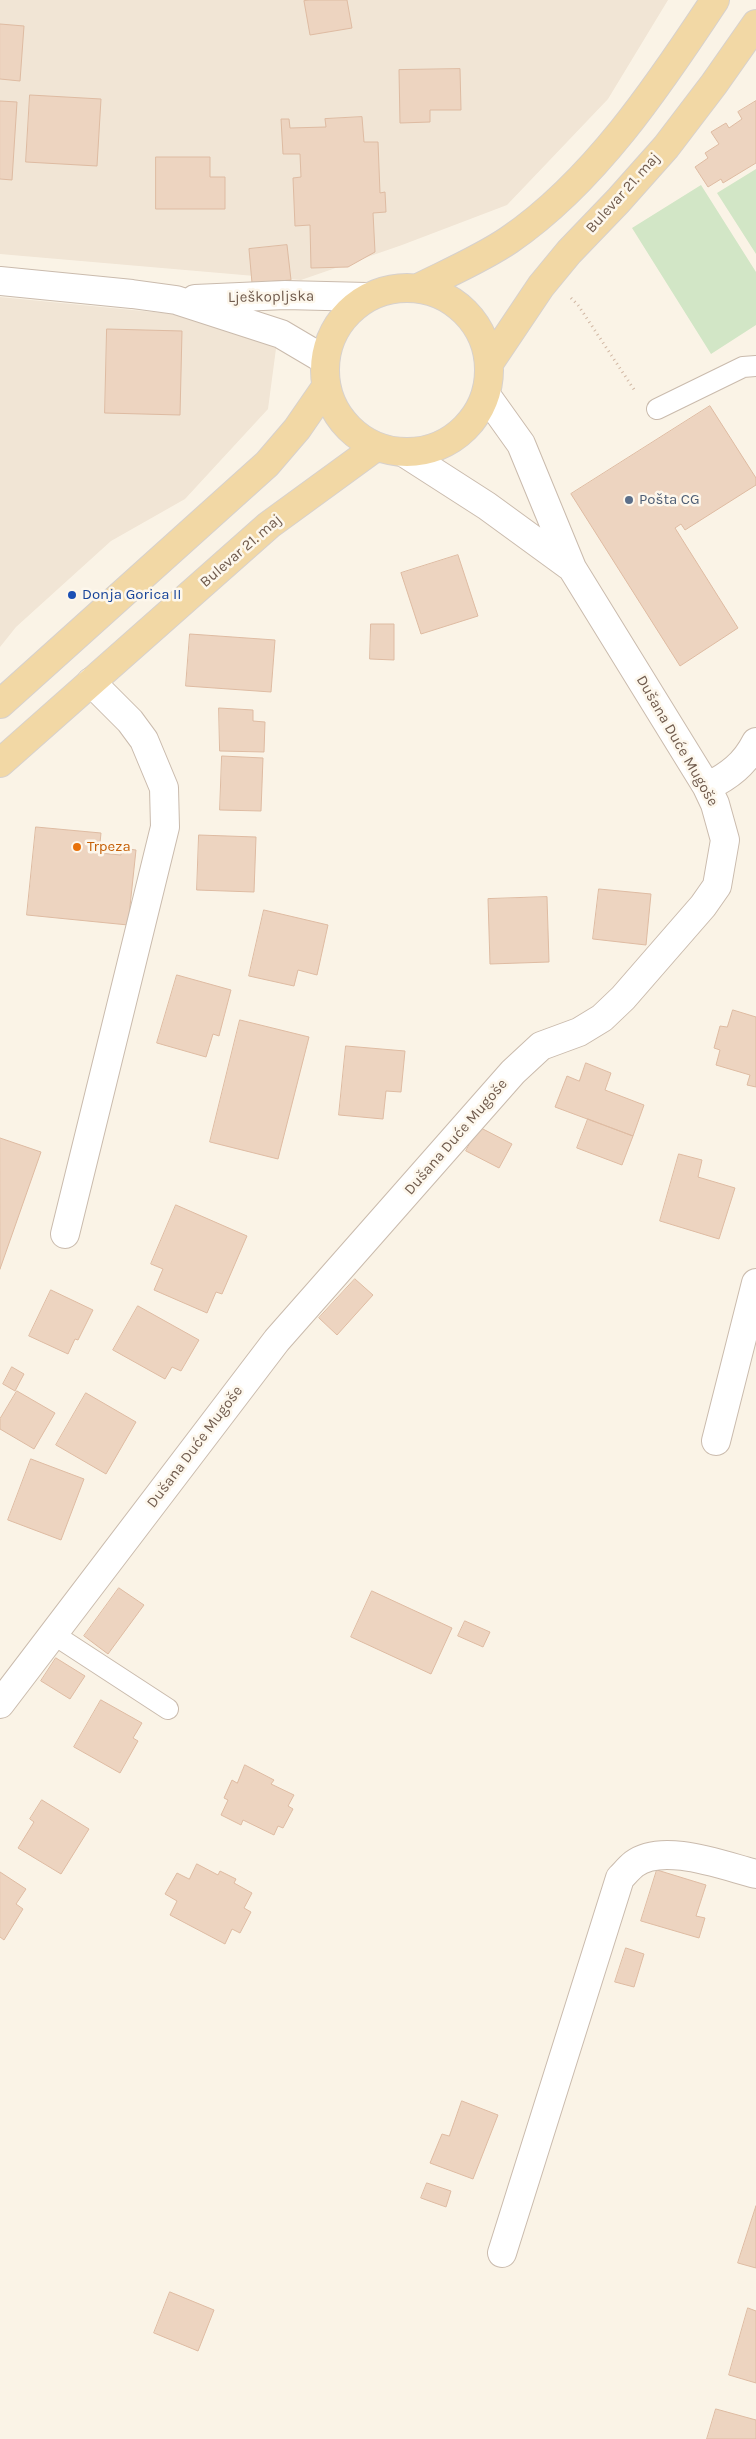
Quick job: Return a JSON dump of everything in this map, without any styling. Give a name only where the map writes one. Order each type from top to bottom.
[{"type":"main road","name":"Bulevar 21. maj","points":[[418,288],[508,241],[564,196],[628,122],[689,40],[715,0]]},
{"type":"main road","name":"Bulevar 21. maj","points":[[490,362],[548,276],[666,147],[714,84],[756,24]]},
{"type":"main road","name":"Bulevar 21. maj","points":[[0,704],[267,464],[297,429],[325,373],[331,335],[346,314],[367,297],[392,288],[418,288],[445,296],[467,312],[482,335],[490,362],[486,395],[474,418],[454,438],[430,449],[403,452],[376,447],[353,433],[336,412],[325,373]]},
{"type":"main road","name":"Bulevar 21. maj","points":[[0,763],[269,526],[376,447]]},
{"type":"street","name":"Lješkopljska","points":[[0,281],[176,300],[285,295],[367,297]]},
{"type":"street","name":"Lješkopljska","points":[[176,300],[281,334],[325,373]]},
{"type":"street","name":"Dušana Duće Mugoše","points":[[0,1704],[276,1340],[506,1080],[541,1046],[579,1032],[602,1018],[623,998],[703,906],[716,886],[725,840],[715,804],[707,787],[572,568],[521,444],[486,395]]},
{"type":"street","name":"Dušana Duće Mugoše","points":[[403,452],[487,506],[572,568]]},
{"type":"street","points":[[65,1234],[165,827],[164,788],[144,740],[130,721],[91,682]]},
{"type":"street","points":[[707,787],[734,771],[747,757],[756,742]]},
{"type":"street","points":[[716,1441],[756,1283]]},
{"type":"street","points":[[502,2253],[620,1878],[635,1863],[657,1856],[682,1854],[756,1874]]},
{"type":"lane","points":[[657,409],[743,367],[756,366]]},
{"type":"lane","points":[[53,1634],[168,1709]]},
{"type":"path","points":[[578,305],[642,402],[648,407],[657,409]]},
{"type":"shaded area","points":[[0,0],[668,0],[608,99],[507,205],[402,245],[301,280],[0,254]]},
{"type":"shaded area","points":[[0,297],[194,316],[277,341],[268,409],[185,499],[111,541],[16,627],[0,647]]},
{"type":"green space","points":[[756,169],[756,254],[717,193]]},
{"type":"green space","points":[[701,185],[756,272],[756,325],[711,354],[632,228]]},
{"type":"building","points":[[347,0],[352,28],[310,35],[304,1]]},
{"type":"building","points":[[0,24],[24,26],[20,81],[0,79]]},
{"type":"building","points":[[460,69],[461,110],[430,110],[430,122],[400,123],[399,70]]},
{"type":"building","points":[[30,95],[101,99],[97,166],[26,162]]},
{"type":"building","points":[[0,101],[17,102],[12,180],[0,179]]},
{"type":"building","points":[[756,101],[756,163],[723,183],[721,179],[708,187],[695,167],[708,158],[705,153],[719,144],[711,132],[726,123],[729,128],[742,119],[738,112]]},
{"type":"building","points":[[362,117],[364,142],[378,142],[380,193],[385,192],[386,212],[373,213],[375,252],[348,267],[311,268],[310,225],[295,226],[293,178],[301,177],[300,154],[283,154],[281,119],[289,119],[290,128],[326,127],[325,119]]},
{"type":"building","points":[[156,157],[210,157],[210,177],[225,177],[225,209],[156,209]]},
{"type":"building","points":[[287,245],[291,280],[252,283],[249,249]]},
{"type":"building","points":[[107,329],[182,331],[180,415],[105,413]]},
{"type":"building","points":[[710,406],[756,478],[756,485],[685,530],[681,524],[675,528],[738,628],[680,666],[571,494]]},
{"type":"building","points":[[458,555],[478,616],[421,634],[401,573]]},
{"type":"building","points":[[371,624],[394,624],[394,660],[370,659]]},
{"type":"building","points":[[190,634],[275,640],[271,692],[186,686]]},
{"type":"building","points":[[219,708],[253,710],[253,721],[265,722],[264,752],[220,751]]},
{"type":"building","points":[[222,756],[263,758],[261,811],[220,810]]},
{"type":"building","points":[[36,827],[101,833],[99,853],[121,855],[121,848],[136,850],[128,925],[27,915]]},
{"type":"building","points":[[199,835],[256,837],[254,892],[197,890]]},
{"type":"building","points":[[599,889],[651,894],[646,945],[593,939]]},
{"type":"building","points":[[547,897],[549,962],[490,964],[488,899]]},
{"type":"building","points":[[264,910],[328,925],[317,975],[298,970],[294,986],[249,976]]},
{"type":"building","points":[[177,975],[231,990],[219,1036],[213,1034],[206,1057],[157,1043]]},
{"type":"building","points":[[733,1010],[756,1017],[756,1087],[747,1085],[750,1075],[716,1065],[720,1050],[714,1048],[720,1026],[727,1027]]},
{"type":"building","points":[[240,1020],[309,1037],[278,1159],[210,1142]]},
{"type":"building","points":[[346,1046],[405,1051],[401,1092],[386,1091],[383,1119],[339,1115]]},
{"type":"building","points":[[586,1063],[611,1073],[605,1090],[644,1105],[633,1136],[555,1107],[567,1076],[579,1081]]},
{"type":"building","points":[[588,1119],[633,1136],[622,1165],[577,1148]]},
{"type":"building","points":[[479,1127],[512,1144],[499,1168],[466,1151]]},
{"type":"building","points":[[0,1138],[41,1152],[0,1269]]},
{"type":"building","points":[[679,1154],[702,1160],[698,1177],[735,1188],[719,1239],[660,1221]]},
{"type":"building","points":[[176,1205],[247,1236],[222,1294],[216,1292],[207,1313],[154,1290],[163,1269],[151,1264]]},
{"type":"building","points":[[355,1279],[373,1295],[337,1335],[319,1318]]},
{"type":"building","points":[[51,1290],[93,1310],[78,1340],[75,1339],[68,1354],[29,1336]]},
{"type":"building","points":[[138,1306],[199,1340],[181,1371],[172,1367],[165,1379],[113,1350]]},
{"type":"building","points":[[12,1367],[24,1374],[15,1391],[3,1384]]},
{"type":"building","points":[[17,1391],[55,1413],[34,1449],[0,1429],[0,1419]]},
{"type":"building","points":[[86,1393],[136,1422],[106,1474],[56,1445]]},
{"type":"building","points":[[31,1459],[84,1479],[61,1540],[8,1520]]},
{"type":"building","points":[[119,1588],[144,1605],[108,1654],[84,1636]]},
{"type":"building","points":[[372,1591],[452,1628],[431,1674],[351,1637]]},
{"type":"building","points":[[465,1621],[490,1632],[483,1647],[458,1636]]},
{"type":"building","points":[[56,1658],[85,1676],[70,1699],[41,1681]]},
{"type":"building","points":[[101,1700],[142,1723],[133,1738],[138,1741],[120,1773],[74,1747]]},
{"type":"building","points":[[245,1765],[274,1780],[271,1784],[294,1795],[288,1806],[293,1809],[283,1828],[278,1826],[274,1835],[243,1820],[241,1825],[221,1815],[228,1800],[224,1798],[232,1780],[237,1783]]},
{"type":"building","points":[[42,1800],[89,1829],[61,1874],[18,1848],[34,1822],[30,1819]]},
{"type":"building","points":[[197,1864],[218,1875],[220,1871],[236,1879],[234,1883],[252,1893],[244,1908],[251,1912],[240,1933],[232,1929],[225,1944],[170,1915],[177,1901],[165,1894],[177,1873],[189,1879]]},
{"type":"building","points":[[657,1870],[706,1885],[696,1916],[705,1918],[699,1938],[641,1921]]},
{"type":"building","points":[[0,1872],[26,1889],[16,1904],[23,1909],[4,1940],[0,1937]]},
{"type":"building","points":[[626,1948],[644,1954],[634,1987],[615,1982]]},
{"type":"building","points":[[462,2101],[498,2115],[473,2179],[430,2163],[442,2134],[449,2136]]},
{"type":"building","points":[[427,2183],[451,2191],[446,2207],[421,2198]]},
{"type":"building","points":[[756,2206],[756,2268],[738,2263]]},
{"type":"building","points":[[170,2292],[214,2310],[198,2351],[154,2333]]},
{"type":"building","points":[[748,2308],[756,2311],[756,2383],[729,2375]]},
{"type":"building","points":[[716,2409],[756,2420],[756,2439],[707,2439]]},
{"type":"place","name":"Pošta CG","points":[[629,500]]},
{"type":"place","name":"Donja Gorica II","points":[[72,595]]},
{"type":"place","name":"Trpeza","points":[[77,847]]}]
